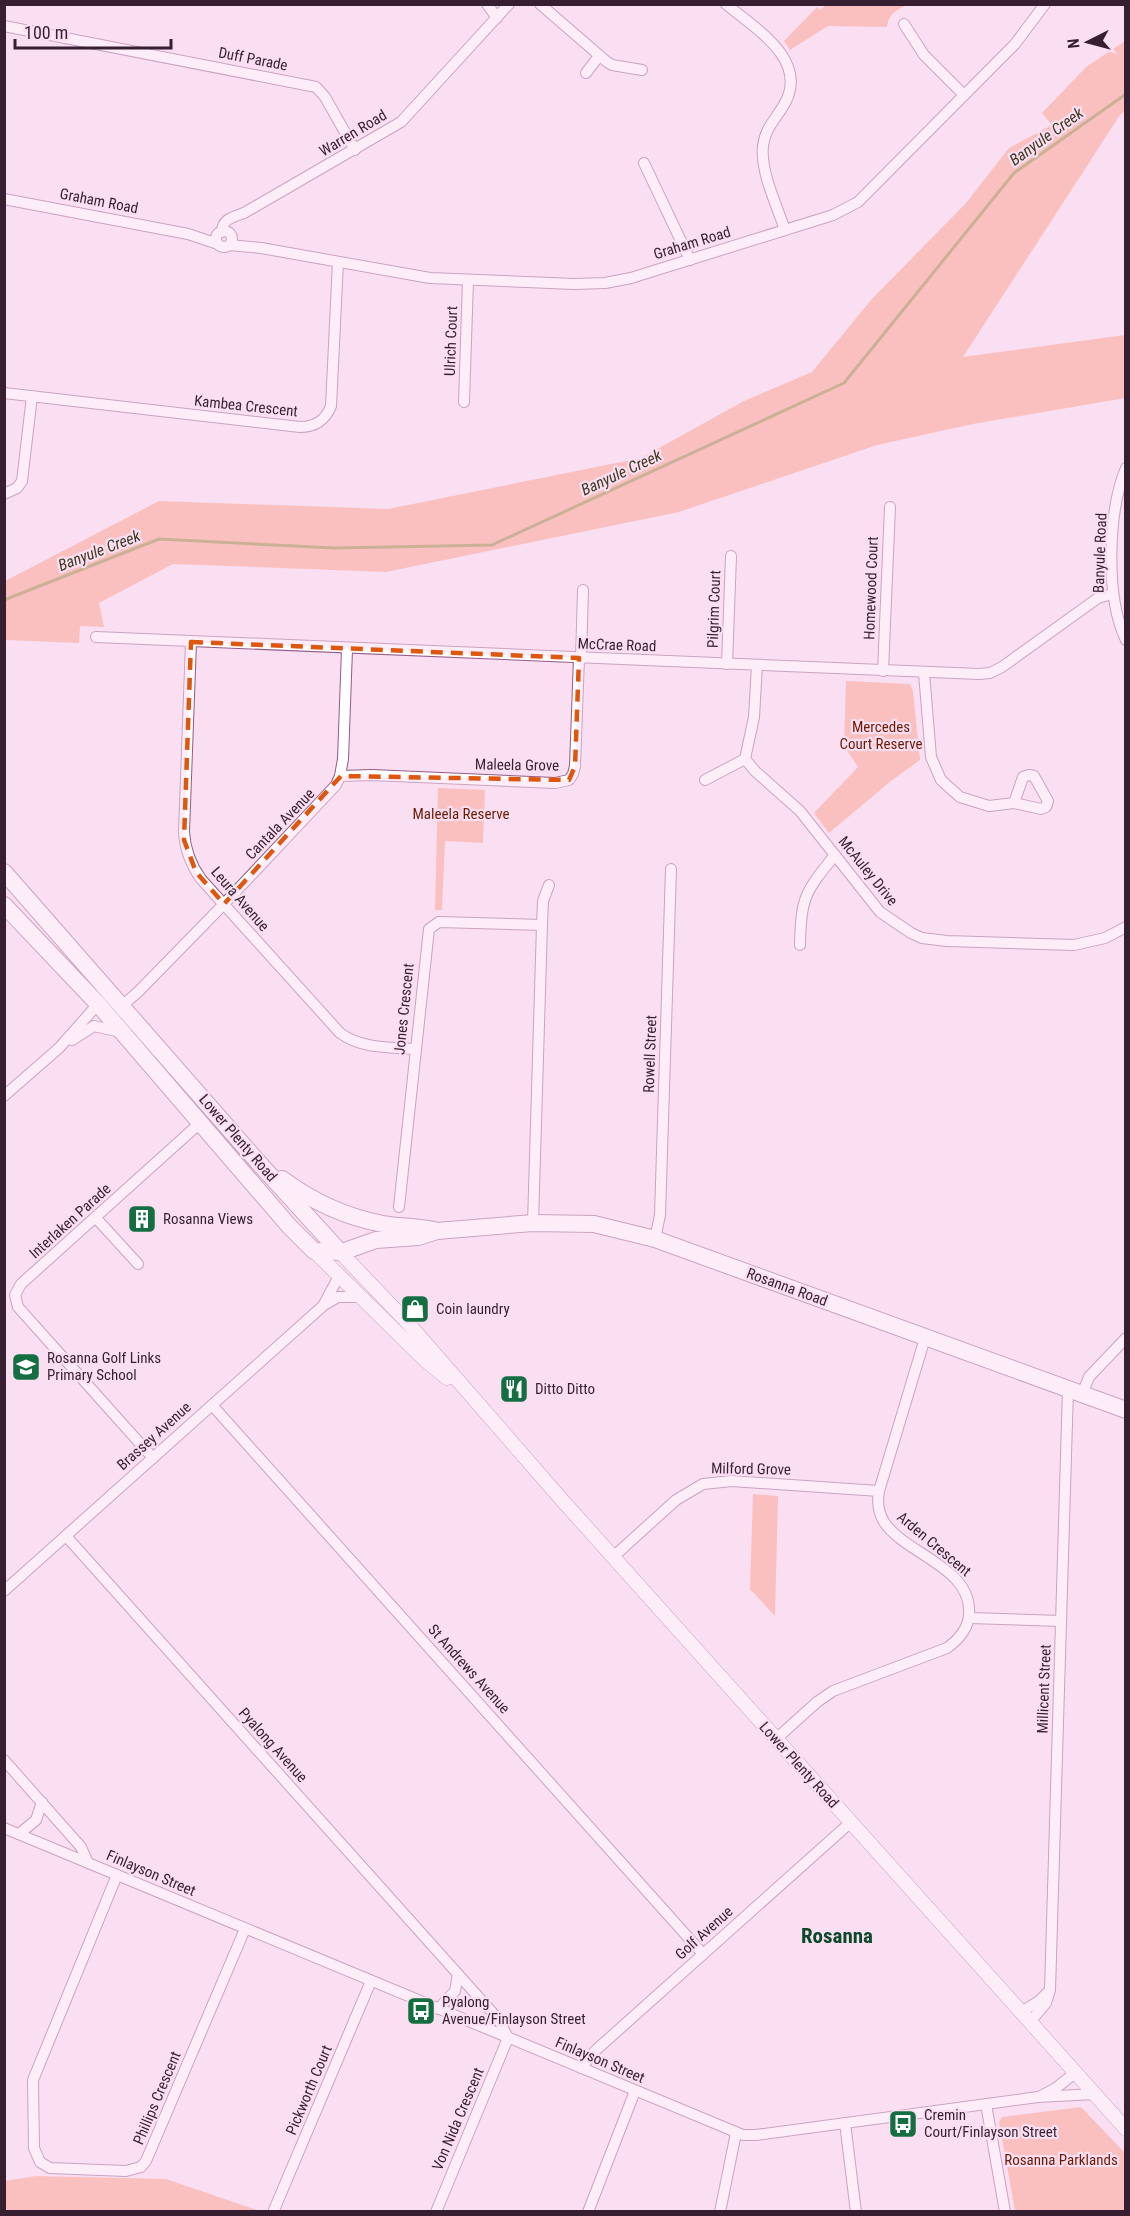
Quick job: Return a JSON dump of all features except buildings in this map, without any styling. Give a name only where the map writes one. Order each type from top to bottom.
[{"type":"highway","name":"Lower Plenty Road","points":[[4,872],[340,1252]]},
{"type":"highway","name":"Lower Plenty Road","points":[[4,905],[98,1004],[289,1226],[313,1250]]},
{"type":"highway","name":"Rosanna Road","points":[[259,1163],[312,1200],[355,1218],[437,1231]]},
{"type":"highway","points":[[289,1226],[296,1218],[294,1202]]},
{"type":"highway","points":[[313,1250],[324,1235],[341,1219],[355,1218]]},
{"type":"highway","name":"Rosanna Road","points":[[313,1250],[340,1252],[373,1240],[418,1237],[437,1231],[533,1223],[594,1224],[655,1239],[1125,1410]]},
{"type":"main road","name":"Lower Plenty Road","points":[[313,1250],[425,1360],[474,1401]]},
{"type":"main road","name":"Lower Plenty Road","points":[[340,1252],[407,1322],[613,1557],[1095,2094],[1123,2121]]},
{"type":"street","points":[[487,4],[497,18]]},
{"type":"street","name":"Warren Road","points":[[225,238],[244,213],[382,134],[407,116],[509,4]]},
{"type":"street","points":[[540,4],[612,65],[642,70]]},
{"type":"street","points":[[726,4],[774,45],[783,56],[789,70],[790,86],[787,99],[768,128],[762,148],[764,167],[785,230]]},
{"type":"street","name":"Graham Road","points":[[4,199],[188,234],[225,238],[261,248],[415,276],[468,280],[605,283],[631,278],[833,215],[858,202],[1025,32],[1045,4]]},
{"type":"street","points":[[904,24],[924,55],[964,95]]},
{"type":"street","name":"Duff Parade","points":[[4,26],[316,87],[325,96],[355,150]]},
{"type":"street","points":[[586,73],[599,56]]},
{"type":"street","points":[[644,164],[690,260]]},
{"type":"street","name":"Kambea Crescent","points":[[4,393],[300,427],[313,426],[325,417],[331,406],[338,262]]},
{"type":"street","name":"Ulrich Court","points":[[464,402],[468,280]]},
{"type":"street","points":[[4,494],[17,488],[23,476],[32,396]]},
{"type":"street","name":"Banyule Road","points":[[1125,468],[1120,480],[1113,537],[1112,594],[1118,624],[1125,640]]},
{"type":"street","name":"Homewood Court","points":[[883,671],[890,507]]},
{"type":"street","name":"Pilgrim Court","points":[[727,664],[731,556]]},
{"type":"street","points":[[580,658],[583,590]]},
{"type":"street","name":"McCrae Road","points":[[96,637],[924,673],[990,673],[1098,598],[1112,594]]},
{"type":"street","name":"Leura Avenue","points":[[191,642],[184,840],[196,872],[340,1034],[366,1045],[415,1049]]},
{"type":"street","points":[[340,776],[347,649]]},
{"type":"street","name":"Maleela Grove","points":[[340,776],[372,775],[565,782],[572,777],[575,766],[580,658]]},
{"type":"street","points":[[705,780],[745,759],[754,717],[757,665]]},
{"type":"street","points":[[924,673],[931,757],[941,780],[960,797],[989,806],[1014,803]]},
{"type":"street","name":"McAuley Drive","points":[[745,759],[755,771],[800,811],[880,912],[900,928],[922,938],[947,941],[1074,945],[1094,942],[1125,927]]},
{"type":"street","name":"Cantala Avenue","points":[[123,1005],[329,795],[340,776]]},
{"type":"street","points":[[800,945],[801,913],[806,895],[813,882],[835,855]]},
{"type":"street","name":"Rowell Street","points":[[655,1239],[660,1215],[671,869]]},
{"type":"street","points":[[533,1223],[543,901],[549,885]]},
{"type":"street","name":"Jones Crescent","points":[[399,1207],[427,935],[432,926],[439,922],[542,925]]},
{"type":"street","points":[[4,1096],[59,1048],[98,1004]]},
{"type":"street","points":[[59,1048],[94,1026],[121,1032]]},
{"type":"street","name":"Interlaken Parade","points":[[153,1458],[16,1304],[15,1294],[18,1288],[200,1123]]},
{"type":"street","points":[[96,1218],[138,1264]]},
{"type":"street","name":"Brassey Avenue","points":[[324,1305],[339,1276]]},
{"type":"street","name":"Brassey Avenue","points":[[4,1591],[324,1305],[338,1298],[360,1297]]},
{"type":"street","name":"Arden Crescent","points":[[925,1338],[879,1491],[878,1507],[884,1521],[896,1534],[948,1572],[961,1585],[968,1597],[969,1618]]},
{"type":"street","points":[[1075,1392],[1125,1338]]},
{"type":"street","name":"Millicent Street","points":[[1026,2017],[1046,2003],[1050,1990],[1061,1621],[1075,1392]]},
{"type":"street","name":"St Andrews Avenue","points":[[212,1405],[703,1954]]},
{"type":"street","name":"Milford Grove","points":[[613,1557],[676,1500],[704,1484],[732,1481],[879,1491]]},
{"type":"street","name":"Pyalong Avenue","points":[[66,1536],[499,2020],[508,2038]]},
{"type":"street","points":[[776,1738],[833,1691],[947,1648],[963,1633],[969,1618],[1061,1621]]},
{"type":"street","points":[[4,1760],[81,1847],[88,1863]]},
{"type":"street","points":[[19,1834],[36,1820],[42,1802]]},
{"type":"street","name":"Golf Avenue","points":[[581,2068],[596,2050],[851,1822]]},
{"type":"street","name":"Finlayson Street","points":[[4,1828],[736,2133],[756,2135],[1038,2097],[1095,2094]]},
{"type":"street","name":"Phillips Crescent","points":[[117,1875],[33,2080],[34,2148],[40,2162],[50,2168],[126,2171],[141,2167],[146,2161],[245,1929]]},
{"type":"street","points":[[438,2008],[455,1991],[458,1974]]},
{"type":"street","name":"Pickworth Court","points":[[274,2210],[371,1981]]},
{"type":"street","name":"Von Nida Crescent","points":[[436,2211],[508,2038]]},
{"type":"street","name":"Finlayson Street","points":[[1038,2097],[1056,2088],[1076,2072]]},
{"type":"street","points":[[588,2211],[635,2091]]},
{"type":"street","points":[[986,2104],[1005,2211]]},
{"type":"street","points":[[844,2123],[856,2211]]},
{"type":"street","points":[[720,2211],[736,2133]]},
{"type":"highlighted area","points":[[191,642],[579,658],[575,766],[569,780],[341,776],[224,904],[196,872],[184,840]]},
{"type":"green space","points":[[826,5],[907,5],[892,15],[887,27],[828,26],[790,50],[784,41],[817,7],[820,10]]},
{"type":"green space","points":[[1125,41],[1125,111],[1120,115],[963,357],[1125,335],[1125,398],[973,424],[877,445],[679,512],[386,572],[173,564],[99,603],[104,627],[80,626],[79,643],[5,640],[5,581],[159,501],[388,509],[641,458],[744,401],[812,372],[871,300],[966,203],[1009,148],[1052,125],[1042,113],[1086,67]]},
{"type":"green space","name":"Mercedes Court Reserve","points":[[846,681],[910,684],[913,691],[920,760],[829,833],[814,813],[858,767],[844,746]]},
{"type":"green space","name":"Maleela Reserve","points":[[438,788],[485,790],[483,843],[445,841],[442,910],[435,910]]},
{"type":"green space","points":[[753,1494],[778,1496],[775,1616],[750,1589]]},
{"type":"green space","name":"Rosanna Parklands","points":[[1081,2107],[1125,2153],[1125,2211],[1015,2211],[999,2122],[1002,2117]]},
{"type":"green space","points":[[36,2176],[166,2179],[260,2211],[5,2211],[5,2181]]},
{"type":"waterway","name":"Banyule Creek","points":[[4,600],[159,539],[334,548],[492,545],[844,383],[1014,173],[1126,94]]},
{"type":"place","name":"Rosanna Views","points":[[142,1219]]},
{"type":"place","name":"Coin laundry","points":[[415,1309]]},
{"type":"place","name":"Rosanna Golf Links Primary School","points":[[26,1367]]},
{"type":"place","name":"Ditto Ditto","points":[[514,1389]]},
{"type":"place","name":"Pyalong Avenue/Finlayson Street","points":[[421,2011]]},
{"type":"place","name":"Cremin Court/Finlayson Street","points":[[903,2124]]},
{"type":"district","name":"Rosanna","points":[[837,1936]]}]
